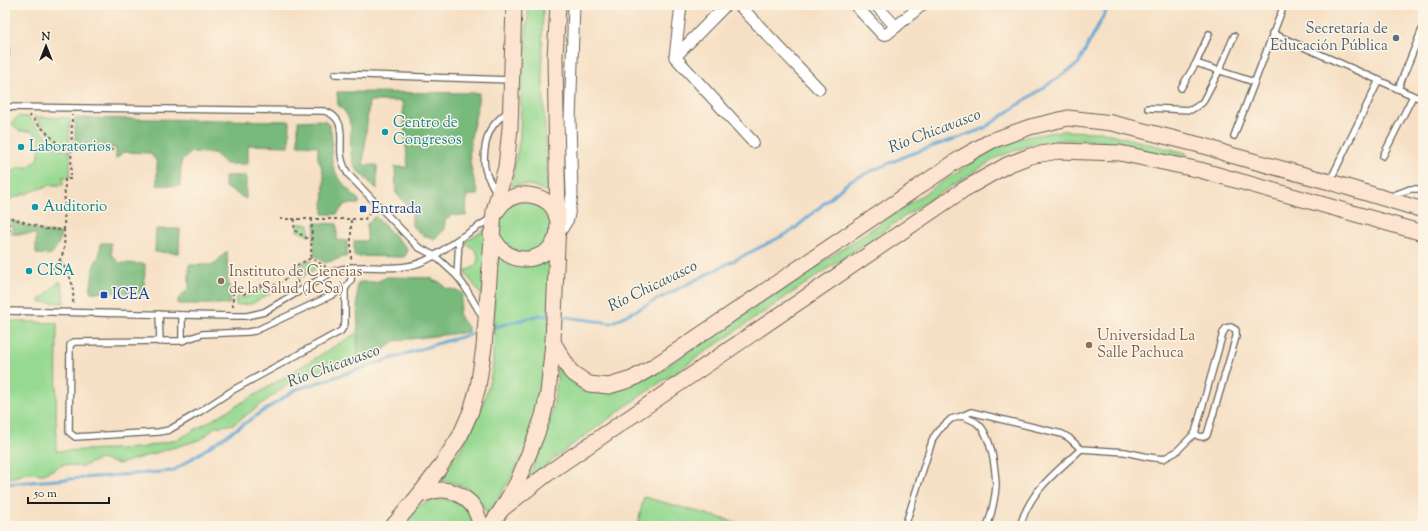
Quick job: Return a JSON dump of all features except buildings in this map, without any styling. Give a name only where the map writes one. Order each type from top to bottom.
[{"type":"street","points":[[551,5],[549,52],[555,81]]},
{"type":"street","points":[[490,526],[517,483],[528,459],[543,416],[548,393],[554,334],[558,221],[555,57],[558,5]]},
{"type":"street","points":[[492,234],[496,243],[508,255],[513,258],[528,259],[544,254],[550,249],[568,219],[572,195],[570,120],[574,5]]},
{"type":"street","points":[[681,5],[675,57],[753,142]]},
{"type":"street","points":[[675,57],[726,5]]},
{"type":"street","points":[[739,5],[819,89]]},
{"type":"street","points":[[855,5],[883,35],[887,34],[922,5]]},
{"type":"street","points":[[876,5],[896,27]]},
{"type":"street","points":[[393,526],[438,470],[460,436],[478,387],[484,347],[493,217],[506,167],[510,128],[515,7]]},
{"type":"street","points":[[555,81],[571,82]]},
{"type":"street","points":[[554,334],[571,372],[589,384],[609,386],[632,379],[653,367],[960,158],[991,141],[1030,127],[1068,118],[1112,123],[1330,182],[1423,210]]},
{"type":"street","points":[[1200,170],[1208,148]]},
{"type":"street","points":[[502,509],[551,471],[963,190],[1007,165],[1030,156],[1058,151],[1120,153],[1200,170],[1423,233]]},
{"type":"street","points":[[493,217],[506,200],[521,195],[529,195],[538,196],[547,202],[553,208],[558,221]]},
{"type":"street","points":[[419,495],[435,490],[447,490],[458,494],[473,506],[478,514],[481,526]]},
{"type":"lane","points":[[1234,136],[1272,33],[1284,5]]},
{"type":"lane","points":[[1398,89],[1423,27]]},
{"type":"lane","points":[[1272,33],[1423,100]]},
{"type":"lane","points":[[1182,88],[1196,63],[1209,34]]},
{"type":"lane","points":[[1148,108],[1191,110],[1202,103],[1219,71],[1234,36]]},
{"type":"lane","points":[[5,42],[5,56]]},
{"type":"lane","points":[[1196,63],[1254,82]]},
{"type":"lane","points":[[336,74],[512,80]]},
{"type":"lane","points":[[1330,182],[1378,80]]},
{"type":"lane","points":[[1383,156],[1413,96]]},
{"type":"lane","points":[[5,107],[328,112],[338,119],[341,127],[341,155],[343,165],[348,174],[418,247],[434,256],[457,276],[465,287],[485,324]]},
{"type":"lane","points":[[498,196],[485,172],[484,160],[486,143],[491,130],[500,118],[511,108]]},
{"type":"lane","points":[[1384,198],[1410,189],[1423,189]]},
{"type":"lane","points":[[5,311],[247,316],[264,312],[332,272],[343,268],[406,267],[420,264],[493,217]]},
{"type":"lane","points":[[457,276],[459,239]]},
{"type":"lane","points":[[345,289],[345,324],[341,331],[233,390],[170,430],[74,437],[69,432],[70,345],[74,342],[182,341],[202,334],[255,331],[345,289],[351,280],[352,267]]},
{"type":"lane","points":[[159,314],[160,342]]},
{"type":"lane","points":[[182,315],[182,341]]},
{"type":"lane","points":[[905,526],[933,438],[951,419],[971,412],[1062,434],[1081,449],[1125,452],[1148,458],[1163,458],[1176,452],[1195,433],[1223,332],[1226,328],[1231,327],[1236,330],[1236,337],[1207,435],[1203,437],[1198,436],[1195,433]]},
{"type":"lane","points":[[962,416],[976,422],[986,436],[992,457],[996,485],[990,520],[987,526]]},
{"type":"lane","points":[[1020,526],[1023,516],[1034,495],[1051,476],[1081,449]]},
{"type":"path","points":[[28,114],[62,148],[113,150]]},
{"type":"path","points":[[52,269],[60,261],[64,252],[65,179],[71,179],[72,115]]},
{"type":"path","points":[[280,219],[365,219],[372,210]]},
{"type":"path","points":[[5,217],[46,230],[64,230]]},
{"type":"path","points":[[5,217],[10,226],[9,233]]},
{"type":"path","points":[[295,219],[294,230],[312,241]]},
{"type":"path","points":[[311,258],[312,219]]},
{"type":"path","points":[[351,219],[351,259]]},
{"type":"path","points":[[311,258],[326,267]]},
{"type":"path","points":[[298,283],[290,269],[311,258]]},
{"type":"path","points":[[60,261],[70,276],[74,286],[74,304]]},
{"type":"path","points":[[233,307],[233,290],[235,288],[244,294],[268,282],[271,287],[293,275]]},
{"type":"green space","points":[[528,5],[543,5],[542,60],[548,193],[530,185],[511,186],[520,137],[522,60],[528,17]]},
{"type":"green space","points":[[337,92],[479,93],[469,153],[471,170],[478,195],[467,195],[466,216],[451,215],[445,221],[442,232],[433,239],[423,235],[412,226],[412,211],[396,193],[395,167],[408,167],[402,101],[369,101],[363,165],[377,165],[377,189],[354,165],[351,157],[351,126],[345,112],[338,105]]},
{"type":"green space","points":[[18,116],[28,117],[60,150],[70,151],[70,177],[63,177],[63,185],[50,185],[5,201],[5,173],[11,173],[19,167],[29,167],[39,157],[40,138],[31,131],[19,131],[11,123]]},
{"type":"green space","points":[[34,117],[70,118],[69,146],[62,146]]},
{"type":"green space","points":[[75,118],[290,121],[289,146],[248,145],[248,164],[225,164],[214,153],[191,152],[181,162],[180,186],[157,185],[157,162],[150,153],[123,152],[116,159],[116,148],[75,147]]},
{"type":"green space","points":[[298,121],[326,121],[331,131],[332,163],[336,173],[345,186],[359,200],[359,204],[345,204],[337,214],[323,214],[324,178],[318,158],[318,146],[298,145]]},
{"type":"green space","points":[[1061,131],[1102,132],[1186,153],[1188,160],[1098,141],[1063,140],[1027,146],[998,157],[926,202],[643,394],[572,445],[527,480],[539,452],[552,411],[558,366],[569,380],[583,389],[609,392],[657,373],[993,149],[1025,137]]},
{"type":"green space","points":[[225,176],[246,176],[246,199],[225,187]]},
{"type":"green space","points":[[530,200],[546,210],[552,227],[550,236],[540,249],[524,253],[508,248],[498,234],[499,216],[512,203]]},
{"type":"green space","points":[[375,216],[407,248],[407,253],[404,257],[354,256],[354,241],[367,241],[367,224]]},
{"type":"green space","points":[[9,220],[45,232],[61,233],[56,248],[50,255],[36,254],[36,234],[12,234]]},
{"type":"green space","points":[[315,223],[337,224],[337,240],[347,241],[347,256],[325,263],[314,255]]},
{"type":"green space","points":[[298,224],[309,224],[309,236],[297,231]]},
{"type":"green space","points":[[488,228],[485,300],[466,274],[466,270],[475,266],[478,258],[475,250],[466,245],[466,241]]},
{"type":"green space","points":[[156,229],[180,229],[179,253],[155,252]]},
{"type":"green space","points":[[101,243],[111,243],[111,254],[120,263],[145,264],[144,297],[140,293],[90,292],[94,265],[99,256]]},
{"type":"green space","points":[[227,251],[230,304],[178,304],[178,299],[189,288],[189,265],[213,265]]},
{"type":"green space","points":[[495,254],[511,264],[523,267],[551,256],[546,352],[534,423],[514,473],[487,515],[479,499],[469,490],[463,486],[439,480],[457,455],[473,426],[486,395],[490,380],[493,365]]},
{"type":"green space","points":[[309,260],[319,267],[300,278],[295,268]]},
{"type":"green space","points":[[387,277],[432,278],[433,281],[440,282],[445,288],[459,291],[462,294],[462,299],[459,312],[463,323],[468,327],[468,332],[394,341],[379,354],[358,358],[357,285],[359,282],[376,282]]},
{"type":"green space","points":[[60,281],[63,290],[64,303],[40,302],[40,300]]},
{"type":"green space","points":[[265,286],[270,294],[251,304],[236,305],[236,298],[239,296],[245,298]]},
{"type":"green space","points":[[5,321],[57,323],[56,451],[140,448],[179,439],[355,334],[358,334],[358,358],[297,378],[234,424],[215,427],[202,439],[119,464],[100,459],[81,467],[64,464],[44,474],[26,473],[5,480]]},
{"type":"green space","points":[[644,497],[750,526],[637,526]]},
{"type":"green space","points":[[445,499],[459,503],[470,516],[473,526],[400,526],[414,510],[424,503]]},
{"type":"waterway","name":"Río Chicavasco","points":[[559,316],[611,323],[792,231],[851,180],[908,155],[983,129],[1078,64],[1109,5]]},
{"type":"waterway","name":"Río Chicavasco","points":[[491,328],[540,315],[550,316]]},
{"type":"waterway","name":"Río Chicavasco","points":[[5,484],[173,471],[295,390],[436,344],[482,331]]},
{"type":"place","name":"Secretaría de Educación Pública","points":[[1396,38]]},
{"type":"place","name":"Centro de Congresos","points":[[385,132]]},
{"type":"place","name":"Laboratorios","points":[[21,147]]},
{"type":"place","name":"Auditorio","points":[[35,207]]},
{"type":"place","name":"Entrada","points":[[363,209]]},
{"type":"place","name":"CISA","points":[[29,271]]},
{"type":"place","name":"Instituto de Ciencias de la Salud (ICSa)","points":[[221,281]]},
{"type":"place","name":"ICEA","points":[[104,295]]},
{"type":"place","name":"Universidad La Salle Pachuca","points":[[1089,345]]}]
